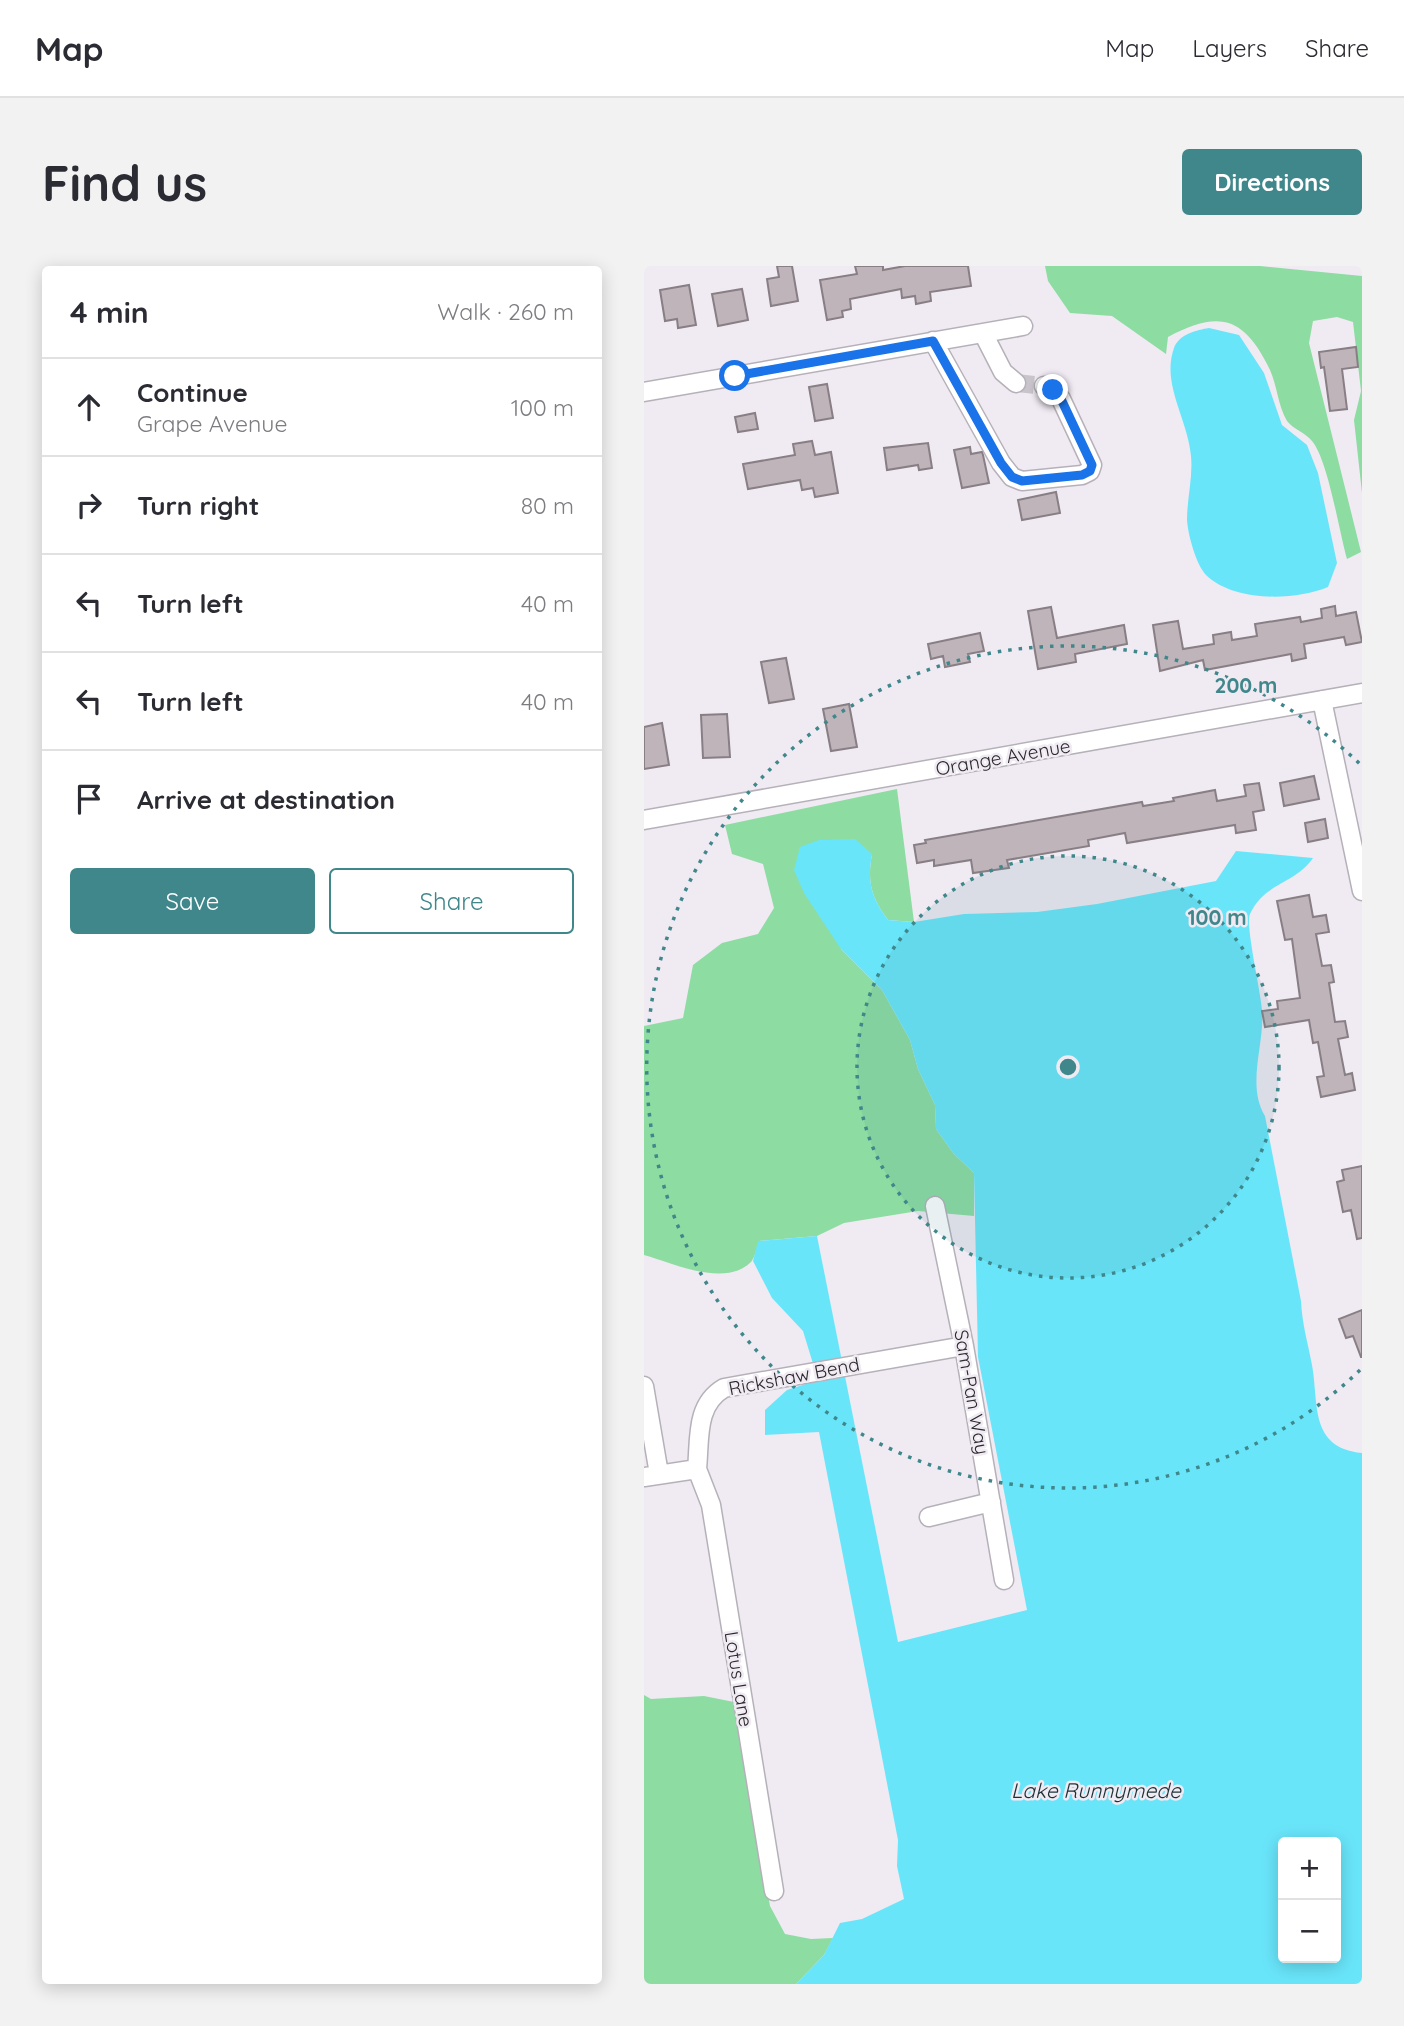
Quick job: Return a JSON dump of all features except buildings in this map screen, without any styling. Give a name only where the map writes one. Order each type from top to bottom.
[{"type":"street","points":[[644,392],[1023,326]]},
{"type":"street","points":[[983,333],[1003,372],[1016,383]]},
{"type":"street","points":[[933,341],[1001,463],[1012,477],[1022,481],[1082,475],[1090,471],[1092,465],[1061,399],[1053,390],[1044,386]]},
{"type":"street","name":"Orange Avenue","points":[[644,820],[1362,693]]},
{"type":"street","points":[[1322,700],[1362,891]]},
{"type":"street","name":"Sam-Pan Way","points":[[934,1206],[964,1346],[1004,1580]]},
{"type":"street","name":"Rickshaw Bend","points":[[697,1469],[702,1410],[715,1393],[724,1388],[964,1346]]},
{"type":"street","points":[[644,1386],[652,1476],[697,1469]]},
{"type":"street","name":"Lotus Lane","points":[[697,1469],[711,1505],[774,1891]]},
{"type":"street","points":[[929,1517],[990,1502]]},
{"type":"green space","points":[[1045,266],[1260,266],[1362,276],[1362,493],[1354,420],[1361,391],[1353,322],[1337,317],[1313,321],[1309,343],[1361,552],[1347,559],[1328,479],[1318,450],[1309,438],[1287,421],[1270,370],[1250,338],[1228,323],[1202,323],[1168,337],[1166,354],[1112,316],[1070,313],[1048,281]]},
{"type":"green space","points":[[897,789],[914,922],[888,920],[882,912],[872,889],[872,854],[841,949],[882,990],[910,1040],[918,1069],[935,1105],[936,1129],[954,1154],[974,1173],[974,1216],[918,1211],[844,1223],[817,1236],[759,1241],[751,1262],[727,1273],[684,1268],[644,1255],[644,1026],[683,1018],[693,965],[722,943],[758,934],[774,908],[763,864],[732,854],[725,825]]},
{"type":"green space","points":[[644,1695],[651,1699],[704,1696],[734,1702],[770,1906],[785,1934],[811,1939],[833,1938],[824,1955],[796,1984],[644,1984]]},
{"type":"water","points":[[1209,328],[1239,335],[1264,373],[1282,425],[1307,445],[1318,473],[1337,563],[1328,587],[1299,595],[1248,594],[1218,584],[1206,575],[1199,564],[1187,520],[1191,456],[1173,388],[1171,361],[1176,343],[1180,339]]},
{"type":"water","name":"Lake Runnymede","points":[[855,839],[872,854],[872,889],[888,920],[914,922],[964,914],[1037,912],[1097,904],[1216,881],[1236,851],[1313,858],[1297,874],[1264,896],[1250,914],[1249,921],[1262,1010],[1257,1091],[1265,1116],[1301,1301],[1317,1408],[1325,1433],[1333,1442],[1345,1449],[1362,1453],[1362,1984],[796,1984],[824,1955],[840,1923],[862,1919],[904,1899],[897,1866],[898,1840],[819,1432],[765,1435],[765,1410],[787,1390],[818,1380],[803,1331],[772,1298],[753,1261],[758,1241],[817,1236],[898,1642],[1027,1610],[978,1357],[974,1173],[954,1154],[936,1129],[935,1105],[918,1069],[910,1040],[882,990],[841,949],[804,893],[794,870],[800,847],[819,840]]},
{"type":"tunnel","points":[[1016,383],[1044,386]]},
{"type":"route","points":[[735,376],[933,341],[1001,463],[1012,477],[1022,481],[1082,475],[1090,471],[1091,458],[1061,399],[1053,390]]}]
